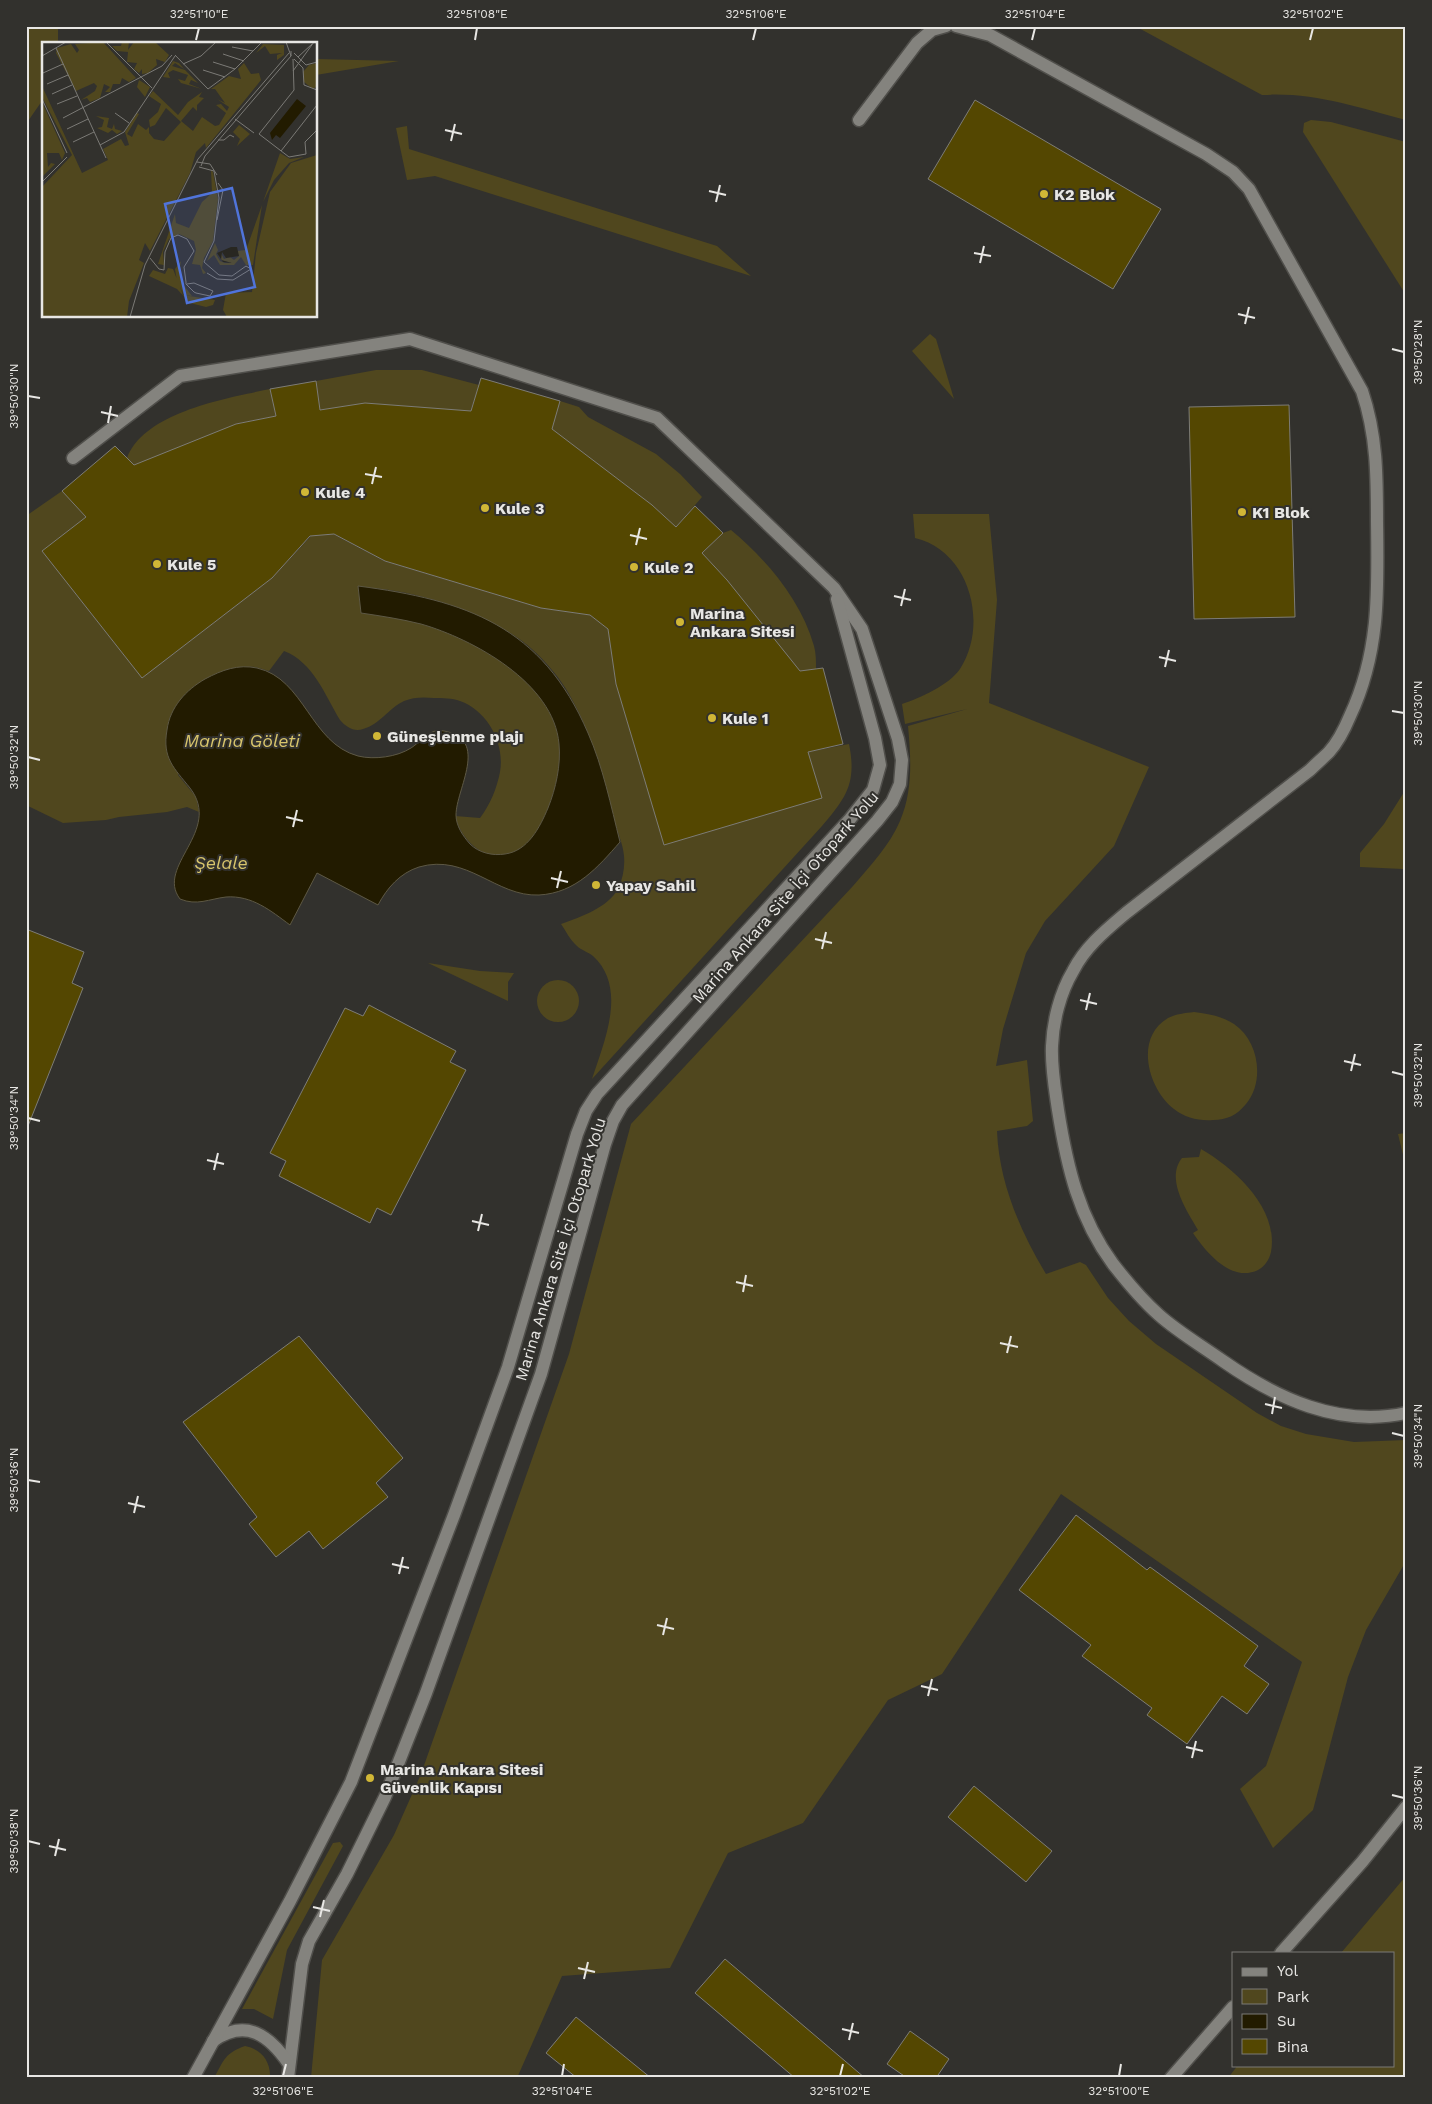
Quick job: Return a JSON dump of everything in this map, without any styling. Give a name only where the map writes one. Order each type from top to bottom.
[{"type":"street","points":[[859,120],[917,43],[932,30],[946,26]]},
{"type":"street","points":[[956,26],[990,35],[1206,154],[1233,172],[1250,189],[1362,391],[1371,418],[1376,464],[1378,595],[1375,634],[1369,666],[1359,698],[1344,730],[1330,750],[1310,770],[1126,913],[1103,932],[1088,949],[1073,970],[1058,1011],[1052,1045],[1052,1073],[1074,1190],[1090,1228],[1113,1264],[1135,1292],[1160,1316],[1246,1377],[1278,1395],[1308,1407],[1337,1414],[1392,1416],[1406,1413]]},
{"type":"street","name":"Marina Ankara Site İçi Otopark Yolu","points":[[73,458],[180,376],[410,339],[657,418],[834,588],[862,629],[898,739],[902,760],[900,784],[892,802],[877,822],[622,1105],[613,1121],[541,1374],[426,1693],[381,1806],[347,1874],[309,1941],[302,1964],[288,2078]]},
{"type":"street","points":[[194,2078],[295,1893],[351,1782],[454,1515],[508,1367],[577,1134],[586,1111],[597,1094],[850,819],[873,790],[880,765],[875,738],[834,588]]},
{"type":"street","points":[[1283,1952],[1362,1862],[1406,1807]]},
{"type":"street","points":[[1171,2078],[1232,2008]]},
{"type":"street","points":[[212,2042],[226,2033],[240,2030],[257,2033],[271,2040],[289,2064]]},
{"type":"green space","points":[[26,26],[58,26],[58,42],[42,42],[42,101],[26,124]]},
{"type":"green space","points":[[1135,26],[1400,26],[1406,34],[1406,120],[1335,101],[1299,96],[1262,95]]},
{"type":"green space","points":[[318,59],[399,61],[318,75]]},
{"type":"green space","points":[[1311,120],[1331,122],[1406,142],[1406,295],[1303,132],[1304,123]]},
{"type":"green space","points":[[407,126],[409,149],[717,246],[751,276],[435,176],[407,180],[396,128]]},
{"type":"green space","points":[[930,334],[936,339],[954,399],[912,351]]},
{"type":"green space","points":[[376,370],[422,370],[479,385],[468,419],[429,408],[365,403],[320,410],[316,381]]},
{"type":"green space","points":[[270,389],[276,416],[236,424],[142,473],[127,458],[136,442],[150,429],[168,418],[210,403]]},
{"type":"green space","points":[[560,401],[579,407],[588,417],[656,454],[680,474],[702,497],[676,527],[652,505],[547,444]]},
{"type":"green space","points":[[62,491],[86,517],[42,551],[142,678],[272,578],[311,536],[333,534],[384,561],[541,608],[590,615],[608,629],[616,684],[665,844],[808,752],[849,744],[852,769],[848,789],[822,826],[592,1079],[607,1032],[610,1016],[611,999],[609,984],[603,969],[593,956],[575,944],[561,924],[593,911],[613,896],[618,889],[622,877],[624,856],[601,771],[590,739],[569,694],[548,665],[515,636],[496,624],[474,614],[451,605],[403,592],[358,587],[362,613],[414,622],[464,640],[486,651],[507,665],[541,698],[552,719],[559,741],[558,774],[551,801],[540,827],[529,842],[515,852],[495,856],[477,849],[463,834],[455,816],[480,818],[490,802],[499,778],[501,761],[497,740],[486,720],[479,712],[454,699],[415,698],[399,704],[369,727],[360,730],[353,729],[340,720],[311,671],[294,656],[284,651],[269,671],[251,667],[230,670],[212,676],[182,698],[178,775],[196,797],[199,812],[187,807],[167,812],[106,820],[63,823],[26,805],[26,516]]},
{"type":"green space","points":[[913,514],[989,514],[997,600],[989,703],[1149,767],[1114,846],[1045,921],[1026,953],[1003,1029],[996,1066],[1027,1060],[1033,1121],[1027,1126],[997,1131],[999,1150],[1002,1169],[1013,1206],[1037,1258],[1046,1274],[1080,1262],[1086,1265],[1108,1298],[1129,1321],[1156,1344],[1257,1413],[1281,1426],[1306,1434],[1354,1442],[1406,1440],[1406,1561],[1366,1630],[1348,1677],[1313,1810],[1273,1848],[1240,1789],[1266,1766],[1302,1662],[1061,1494],[942,1674],[888,1700],[803,1823],[728,1853],[670,1968],[562,1976],[517,2078],[311,2078],[322,1960],[394,1835],[421,1774],[569,1354],[631,1124],[853,886],[885,847],[896,830],[907,798],[910,774],[908,726],[967,709],[905,724],[902,704],[934,690],[955,675],[969,651],[973,631],[973,611],[969,592],[961,573],[949,558],[934,546],[915,538]]},
{"type":"green space","points":[[731,530],[770,568],[792,597],[801,613],[814,646],[816,669],[785,677],[773,637],[727,580],[702,553],[723,533]]},
{"type":"green space","points":[[1406,789],[1406,867],[1403,869],[1360,867],[1360,853],[1384,824]]},
{"type":"green space","points":[[428,963],[480,971],[514,973],[508,982],[508,1001]]},
{"type":"green space","points":[[558,980],[573,986],[579,1001],[573,1016],[558,1022],[543,1016],[537,1001],[543,986]]},
{"type":"green space","points":[[1194,1012],[1220,1017],[1234,1024],[1249,1040],[1254,1051],[1257,1073],[1252,1095],[1243,1108],[1227,1118],[1203,1120],[1183,1115],[1165,1100],[1157,1089],[1152,1077],[1148,1064],[1148,1050],[1151,1038],[1157,1027],[1168,1018]]},
{"type":"green space","points":[[1406,1133],[1406,1167],[1398,1134]]},
{"type":"green space","points":[[1201,1149],[1240,1178],[1261,1205],[1268,1220],[1272,1236],[1269,1258],[1263,1267],[1258,1270],[1248,1273],[1238,1272],[1220,1264],[1193,1233],[1198,1230],[1188,1214],[1180,1195],[1176,1175],[1177,1166],[1182,1158],[1199,1157]]},
{"type":"green space","points":[[340,1842],[343,1846],[287,1950],[273,2019],[254,2009],[242,2009],[333,1843]]},
{"type":"green space","points":[[1406,1876],[1406,2078],[1228,2078],[1237,2066],[1394,2066],[1394,1952],[1342,1952]]},
{"type":"green space","points":[[245,2046],[256,2050],[264,2057],[269,2066],[270,2078],[214,2078],[229,2054]]},
{"type":"water","name":"Marina Göleti","points":[[358,586],[433,600],[466,610],[496,625],[523,643],[548,667],[569,697],[588,733],[602,773],[620,842],[585,877],[575,884],[552,893],[539,895],[523,894],[467,870],[436,864],[419,867],[400,877],[390,887],[378,905],[317,873],[290,925],[276,914],[253,901],[235,897],[198,902],[180,899],[175,887],[176,874],[195,833],[199,819],[198,804],[190,788],[174,768],[168,755],[166,748],[167,730],[175,707],[191,688],[205,679],[230,669],[250,667],[273,674],[297,697],[329,738],[342,749],[358,756],[378,758],[399,754],[411,748],[434,731],[444,731],[458,736],[465,744],[468,754],[467,766],[457,804],[456,819],[465,838],[478,850],[496,855],[513,852],[527,843],[541,823],[556,784],[559,768],[559,744],[554,722],[543,702],[527,683],[508,667],[464,640],[421,624],[361,613]]},
{"type":"building","name":"K2 Blok","points":[[975,100],[1161,209],[1113,289],[928,179]]},
{"type":"building","name":"Marina Ankara Sitesi","points":[[481,378],[560,401],[552,429],[652,505],[676,527],[695,506],[723,533],[702,553],[727,580],[800,671],[823,668],[843,744],[808,752],[822,798],[664,845],[616,684],[608,629],[590,615],[541,608],[385,561],[334,534],[310,536],[272,578],[142,678],[42,551],[86,517],[62,491],[115,446],[134,465],[236,424],[276,416],[270,389],[316,381],[320,410],[365,403],[471,411]]},
{"type":"building","name":"K1 Blok","points":[[1289,405],[1295,617],[1194,619],[1189,407]]},
{"type":"building","points":[[26,929],[84,952],[72,983],[83,988],[28,1126],[26,1126]]},
{"type":"building","points":[[369,1005],[456,1051],[450,1062],[466,1070],[391,1215],[377,1208],[370,1223],[279,1176],[286,1161],[270,1153],[345,1008],[363,1016]]},
{"type":"building","points":[[299,1336],[403,1458],[376,1483],[388,1497],[323,1549],[309,1531],[276,1557],[249,1524],[257,1517],[183,1422]]},
{"type":"building","points":[[1076,1515],[1147,1570],[1150,1567],[1258,1646],[1244,1666],[1269,1684],[1247,1714],[1222,1696],[1187,1744],[1147,1715],[1152,1708],[1082,1656],[1091,1645],[1019,1590]]},
{"type":"building","points":[[974,1786],[1052,1851],[1026,1882],[948,1817]]},
{"type":"building","points":[[725,1959],[865,2078],[795,2078],[695,1993]]},
{"type":"building","points":[[576,2017],[651,2078],[577,2078],[546,2053]]},
{"type":"building","points":[[910,2031],[949,2059],[936,2078],[907,2078],[887,2064]]},
{"type":"place","name":"K2 Blok","points":[[1044,194]]},
{"type":"place","name":"Kule 4","points":[[305,492]]},
{"type":"place","name":"Kule 3","points":[[485,508]]},
{"type":"place","name":"K1 Blok","points":[[1242,512]]},
{"type":"place","name":"Kule 5","points":[[157,564]]},
{"type":"place","name":"Kule 2","points":[[634,567]]},
{"type":"place","name":"Marina Ankara Sitesi","points":[[680,622]]},
{"type":"place","name":"Kule 1","points":[[712,718]]},
{"type":"place","name":"Güneşlenme plajı","points":[[377,736]]},
{"type":"place","name":"Yapay Sahil","points":[[596,885]]},
{"type":"place","name":"Marina Ankara Sitesi Güvenlik Kapısı","points":[[370,1778]]},
{"type":"water label","name":"Şelale","points":[[221,863]]}]
